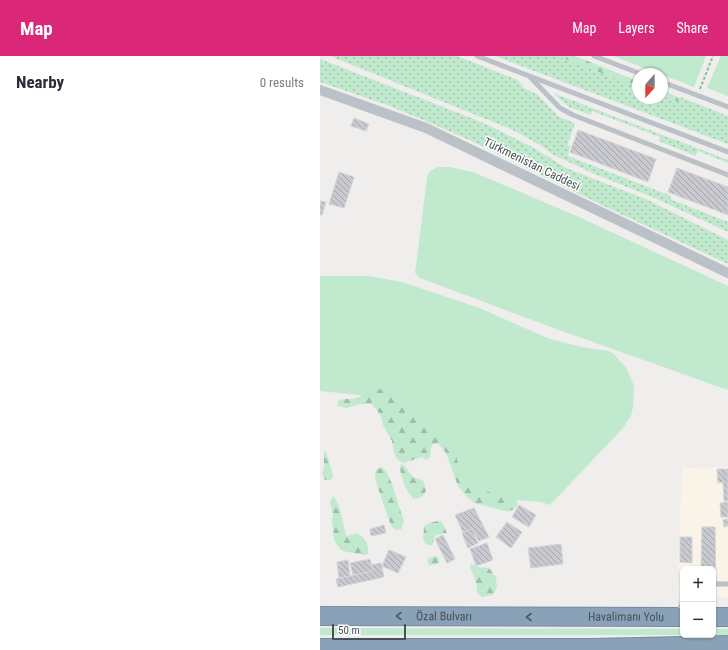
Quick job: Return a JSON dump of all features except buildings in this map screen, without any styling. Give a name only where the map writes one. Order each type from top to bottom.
[{"type":"highway","name":"Havalimanı Yolu","points":[[568,617],[680,612]]},
{"type":"highway","name":"Özal Bulvarı","points":[[320,616],[568,617]]},
{"type":"highway","points":[[716,617],[728,617]]},
{"type":"highway","points":[[331,648],[595,649],[703,648],[727,646]]},
{"type":"street","name":"Türkmenistan Caddesi","points":[[320,90],[426,128],[728,273]]},
{"type":"lane","points":[[477,56],[728,152]]},
{"type":"lane","points":[[594,56],[632,71]]},
{"type":"lane","points":[[530,76],[560,108],[573,116],[728,175]]},
{"type":"lane","points":[[668,84],[728,107]]},
{"type":"lane","points":[[716,584],[728,584]]},
{"type":"path","points":[[698,96],[713,56]]},
{"type":"shaded area","points":[[728,455],[728,597],[716,597],[716,566],[680,566],[680,598],[677,598],[682,468],[727,467]]},
{"type":"green space","points":[[330,56],[457,56],[518,80],[524,88],[538,95],[559,117],[575,123],[567,146],[570,146],[568,156],[671,196],[670,199],[728,222],[728,232],[657,199],[592,173],[555,156],[540,145],[513,130]]},
{"type":"green space","points":[[495,56],[557,56],[632,85],[632,104],[668,104],[668,98],[678,102],[680,97],[728,116],[728,144]]},
{"type":"green space","points":[[556,56],[575,56],[632,79],[632,85]]},
{"type":"green space","points":[[613,56],[706,56],[694,87],[668,77],[668,68],[644,68]]},
{"type":"green space","points":[[721,56],[728,56],[728,96],[707,88]]},
{"type":"green space","points":[[320,59],[484,123],[534,148],[566,168],[648,200],[728,240],[728,264],[606,207],[476,143],[387,105],[320,82]]},
{"type":"green space","points":[[553,93],[728,160],[728,163],[698,151],[696,156],[659,141],[660,137],[592,111],[591,115],[569,107]]},
{"type":"green space","points":[[668,93],[680,98],[678,102],[668,98]]},
{"type":"green space","points":[[438,167],[449,167],[472,172],[499,183],[581,218],[728,286],[728,390],[559,330],[420,278],[415,273],[427,178],[429,172]]},
{"type":"green space","points":[[320,276],[368,276],[402,282],[479,308],[550,339],[582,347],[608,351],[614,354],[627,369],[634,386],[631,416],[623,428],[550,505],[541,502],[488,498],[473,491],[445,442],[378,397],[320,391]]},
{"type":"green space","points":[[382,389],[393,397],[406,401],[450,438],[459,467],[471,482],[478,488],[494,494],[512,495],[518,504],[516,507],[511,511],[505,511],[474,503],[458,486],[446,453],[438,443],[432,445],[430,458],[426,460],[422,457],[404,463],[398,460],[395,456],[392,441],[383,425],[381,416],[372,404],[359,404],[347,408],[337,406],[338,401],[343,399],[359,397],[369,390]]},
{"type":"green space","points":[[324,452],[326,452],[333,475],[333,478],[330,480],[325,480],[322,473],[324,469]]},
{"type":"green space","points":[[401,464],[404,465],[413,477],[424,482],[426,491],[422,497],[415,499],[409,494],[401,475]]},
{"type":"green space","points":[[382,467],[389,476],[404,521],[401,529],[397,530],[393,528],[390,523],[376,482],[376,470]]},
{"type":"green space","points":[[334,496],[339,506],[346,535],[348,536],[356,533],[362,537],[366,541],[368,554],[364,555],[343,551],[334,540],[332,520],[333,514],[330,502]]},
{"type":"green space","points":[[438,521],[442,522],[447,533],[436,535],[432,545],[427,545],[423,540],[424,527],[429,523]]},
{"type":"green space","points":[[435,556],[439,558],[439,563],[429,565],[427,560]]},
{"type":"green space","points":[[472,564],[478,567],[489,568],[496,577],[497,588],[493,595],[482,597],[478,594],[477,585],[470,567]]},
{"type":"green space","points":[[320,628],[680,629],[680,635],[320,635]]},
{"type":"green space","points":[[716,629],[728,629],[728,635],[716,635]]}]
